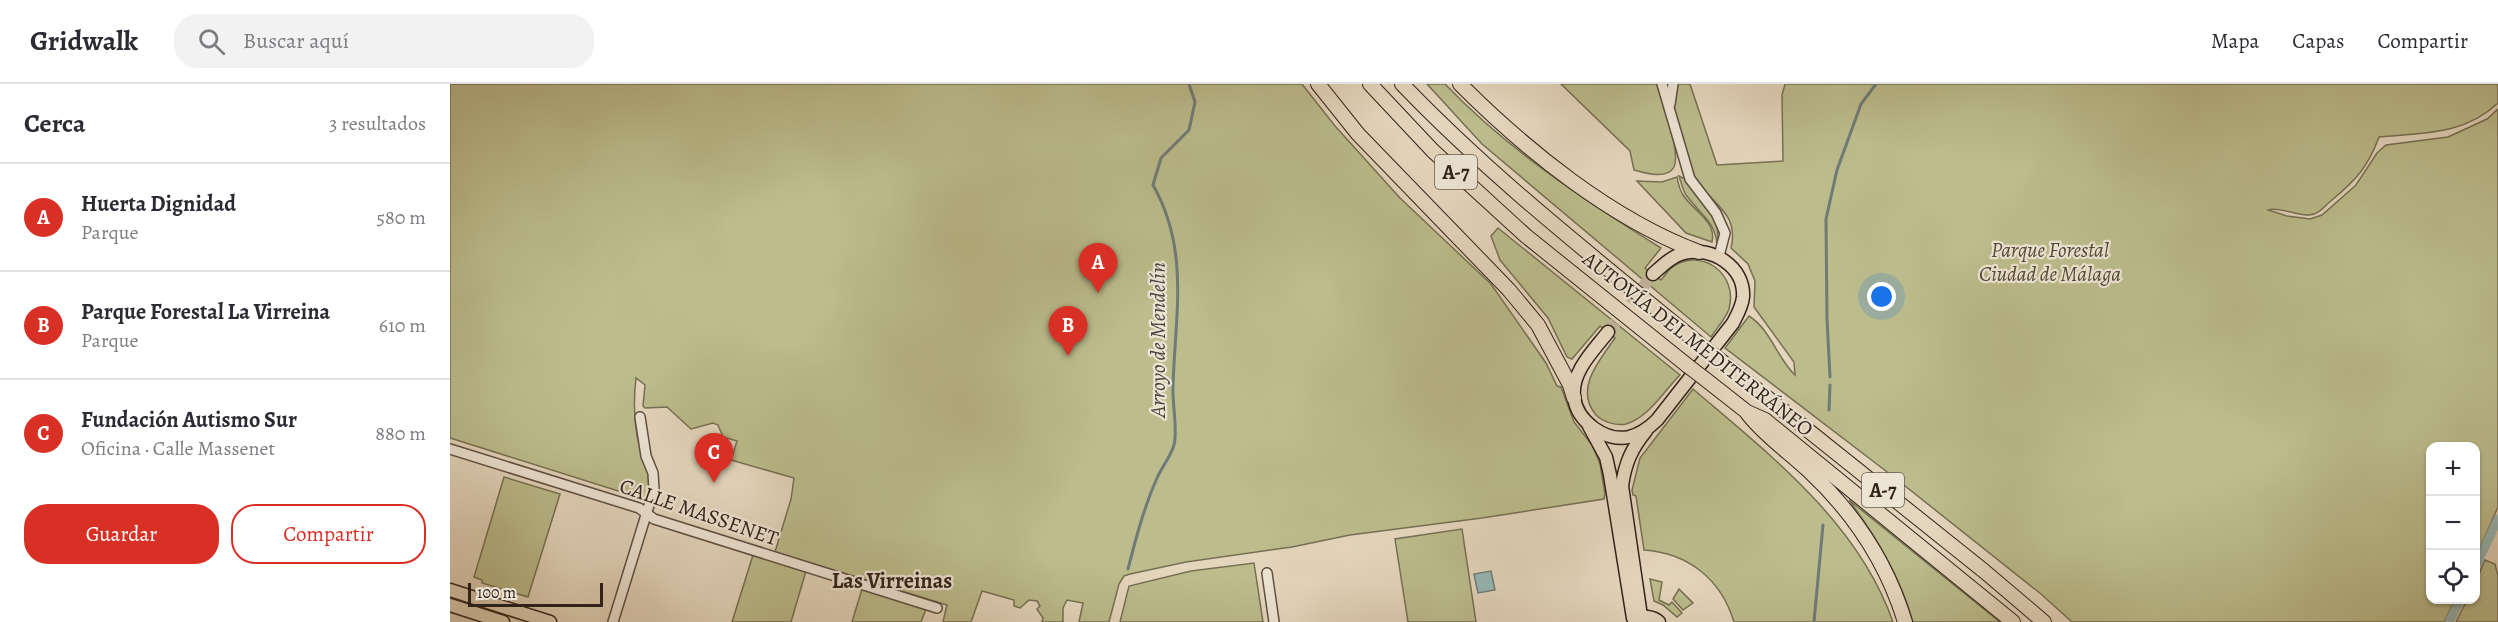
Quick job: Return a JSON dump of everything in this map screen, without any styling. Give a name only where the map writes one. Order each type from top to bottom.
[{"type":"highway","points":[[1318,84],[1358,134],[1509,290],[1538,326],[1570,385],[1574,398]]},
{"type":"highway","name":"AUTOVÍA DEL MEDITERRÁNEO","points":[[1370,84],[1433,150],[1526,236],[1747,412],[1765,420],[2013,622]]},
{"type":"highway","name":"AUTOVÍA DEL MEDITERRÁNEO","points":[[1402,84],[1449,133],[1544,216],[2044,622]]},
{"type":"highway","points":[[1460,84],[1522,140],[1583,186],[1656,234],[1699,252]]},
{"type":"highway","points":[[1747,412],[1758,427],[1822,483],[1849,513],[1882,564],[1898,599],[1905,622]]},
{"type":"main road","points":[[1634,619],[1622,486],[1625,467],[1631,451],[1646,430],[1733,323],[1742,306],[1742,285],[1735,271],[1719,256],[1685,252],[1675,256],[1653,274]]},
{"type":"main road","points":[[1608,332],[1577,375],[1574,398],[1580,414],[1589,425],[1606,458],[1634,619]]},
{"type":"main road","points":[[1589,425],[1602,433],[1615,437],[1629,437],[1646,430]]},
{"type":"main road","points":[[450,590],[550,622]]},
{"type":"main road","points":[[450,605],[503,622]]},
{"type":"main road","points":[[1634,619],[1659,622]]},
{"type":"street","points":[[1662,84],[1690,180],[1716,213],[1725,233],[1719,256]]},
{"type":"street","points":[[1669,109],[1673,84]]},
{"type":"street","points":[[613,622],[654,489],[653,473],[646,456],[640,417]]},
{"type":"street","name":"CALLE MASSENET","points":[[450,449],[639,508],[645,514],[937,608]]},
{"type":"street","points":[[1267,573],[1274,622]]},
{"type":"green space","points":[[450,84],[1302,84],[1335,126],[1400,198],[1491,284],[1546,363],[1557,386],[1561,387],[1574,422],[1592,445],[1600,464],[1604,499],[1350,535],[1292,547],[1186,562],[1130,574],[1124,576],[1119,584],[1109,622],[1079,622],[1083,603],[1067,600],[1063,608],[1063,622],[1042,622],[1043,618],[1037,609],[1040,606],[1037,601],[1029,600],[1020,608],[1014,606],[1014,600],[982,591],[971,622],[943,622],[947,605],[775,552],[791,499],[794,478],[731,460],[737,441],[723,437],[718,425],[713,423],[691,429],[667,407],[645,408],[643,406],[645,385],[636,378],[635,421],[639,445],[648,474],[647,500],[450,438]]},
{"type":"green space","points":[[1427,84],[1445,84],[1494,130],[1548,173],[1661,248],[1645,268],[1661,280],[1670,269],[1681,262],[1693,260],[1714,266],[1728,284],[1731,296],[1728,312],[1711,337],[1482,144]]},
{"type":"green space","points":[[1561,84],[1658,84],[1675,150],[1674,167],[1671,171],[1650,174],[1634,170],[1630,151]]},
{"type":"green space","name":"Parque Forestal Ciudad de Málaga","points":[[1678,84],[1690,84],[1717,165],[1783,161],[1782,95],[1785,84],[2498,84],[2498,103],[2471,121],[2443,131],[2379,137],[2360,172],[2348,186],[2316,213],[2304,215],[2277,209],[2268,210],[2287,216],[2310,219],[2322,215],[2356,185],[2377,153],[2386,145],[2448,137],[2487,119],[2498,109],[2498,507],[2480,548],[2480,442],[2426,442],[2426,604],[2453,604],[2444,622],[2072,622],[2041,594],[1895,478],[1725,348],[1749,316],[1763,329],[1783,361],[1795,375],[1794,362],[1754,307],[1755,281],[1748,264],[1731,248],[1733,235],[1727,216],[1693,174],[1674,107]]},
{"type":"green space","points":[[1679,176],[1687,180],[1710,210],[1717,226],[1717,244],[1713,229],[1686,195]]},
{"type":"green space","points":[[1677,177],[1687,201],[1708,222],[1713,235],[1712,242],[1686,233],[1637,181],[1662,182]]},
{"type":"green space","points":[[1498,228],[1680,375],[1642,416],[1626,424],[1618,424],[1596,415],[1587,395],[1588,385],[1596,366],[1615,338],[1600,326],[1572,359],[1567,357],[1548,318],[1500,260],[1491,236]]},
{"type":"green space","points":[[1693,389],[1781,465],[1835,522],[1858,553],[1878,586],[1893,622],[1734,622],[1721,593],[1701,571],[1675,556],[1644,550],[1636,496],[1633,495],[1632,490],[1640,458]]},
{"type":"green space","points":[[504,477],[560,494],[528,597],[482,583],[482,580],[474,577]]},
{"type":"green space","points":[[1849,500],[2000,622],[1913,622],[1887,558]]},
{"type":"green space","points":[[1462,529],[1476,622],[1408,622],[1395,539]]},
{"type":"green space","points":[[753,555],[806,571],[791,622],[732,622]]},
{"type":"green space","points":[[2485,560],[2495,564],[2498,576],[2498,622],[2456,622],[2465,604],[2480,604],[2480,572]]},
{"type":"green space","points":[[1254,563],[1263,622],[1120,622],[1129,586],[1191,571]]},
{"type":"green space","points":[[1650,579],[1662,582],[1659,600],[1669,605],[1672,602],[1682,613],[1677,617],[1663,605],[1654,601]]},
{"type":"green space","points":[[862,589],[926,609],[921,622],[852,622]]},
{"type":"green space","points":[[1679,589],[1693,603],[1683,610],[1673,599]]},
{"type":"water","points":[[1491,571],[1495,590],[1478,593],[1474,574]]},
{"type":"waterway","name":"Arroyo de Mendelín","points":[[1128,569],[1148,500],[1173,449],[1175,439],[1173,393],[1178,283],[1176,258],[1165,209],[1153,185],[1161,158],[1189,130],[1195,102],[1189,84]]},
{"type":"waterway","points":[[1830,377],[1826,219],[1837,170],[1861,104],[1876,84]]},
{"type":"waterway","points":[[1829,410],[1830,385]]},
{"type":"waterway","points":[[2480,557],[2498,519]]},
{"type":"waterway","points":[[1814,622],[1823,525]]},
{"type":"waterway","points":[[2449,622],[2458,604]]},
{"type":"tunnel","points":[[1608,332],[1653,274]]},
{"type":"place","name":"Huerta Dignidad","points":[[1098,293]]},
{"type":"place","name":"Parque Forestal La Virreina","points":[[1068,356]]},
{"type":"place","name":"Fundación Autismo Sur","points":[[714,483]]},
{"type":"district","name":"Las Virreinas","points":[[892,581]]}]
